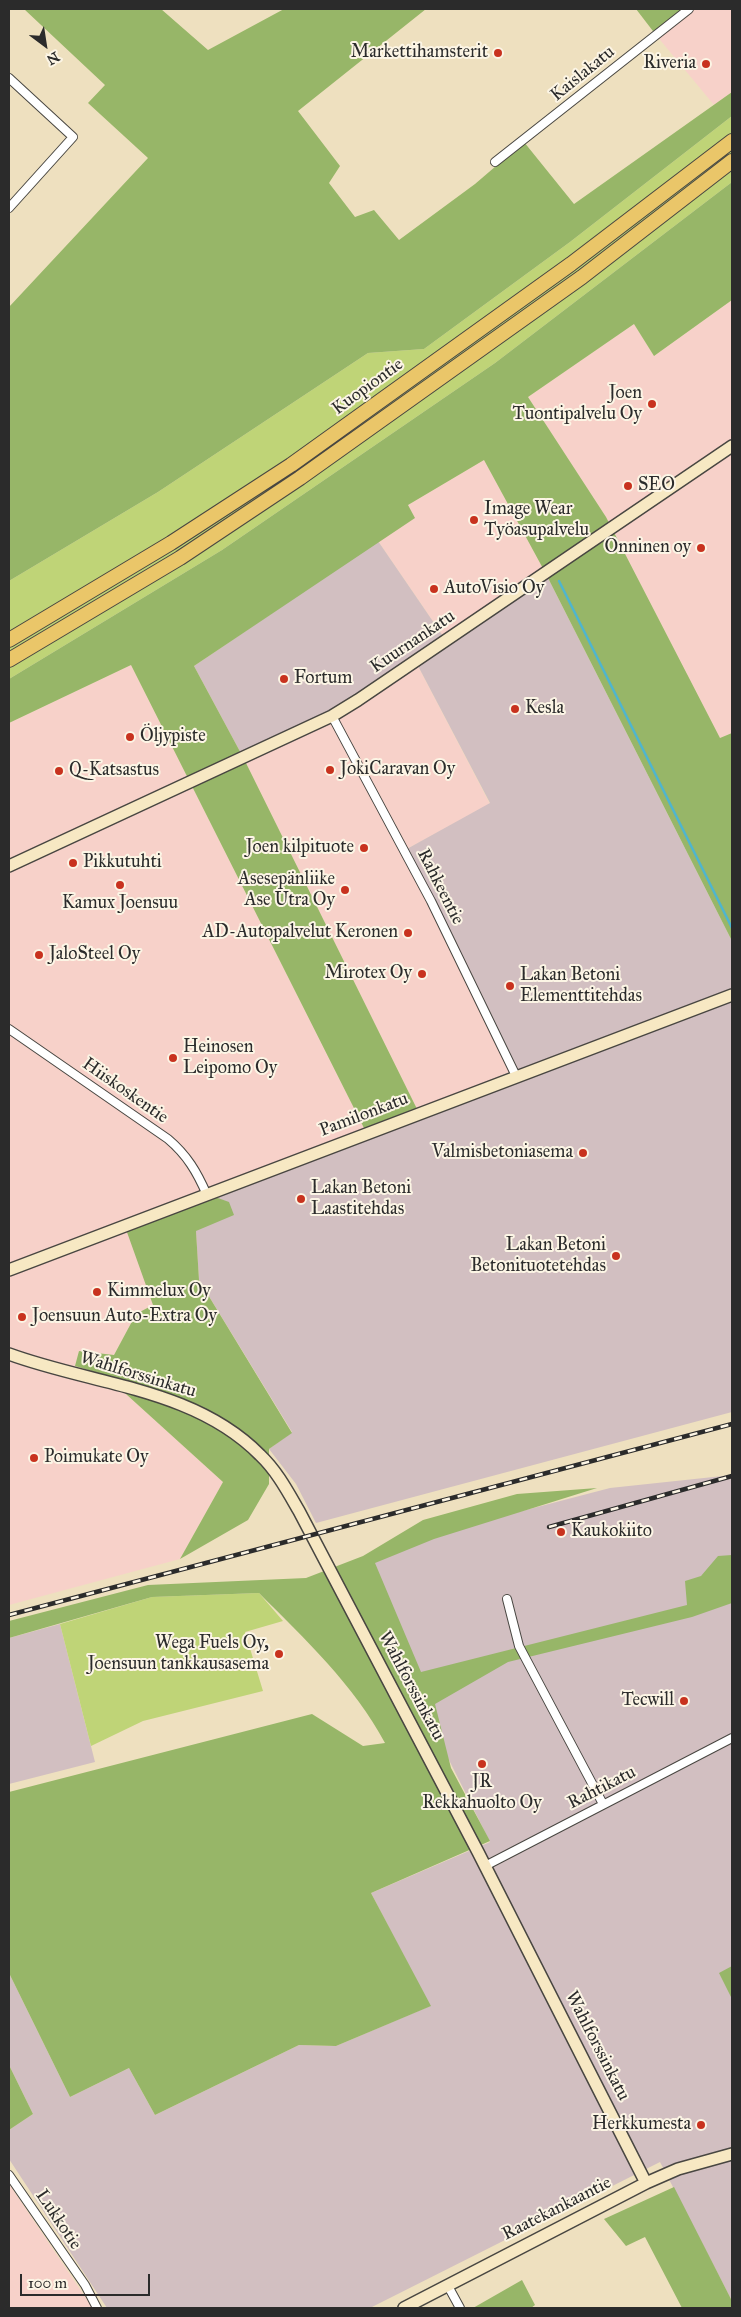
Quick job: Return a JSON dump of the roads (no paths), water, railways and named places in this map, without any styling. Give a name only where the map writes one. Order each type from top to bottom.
[{"type":"highway","name":"Kuopiontie","points":[[9,640],[171,543],[291,465],[579,258],[732,141]]},
{"type":"highway","name":"Kuopiontie","points":[[9,660],[196,547],[300,478],[582,277],[732,161]]},
{"type":"highway","points":[[9,629],[56,612]]},
{"type":"street","name":"Kaislakatu","points":[[495,162],[689,9]]},
{"type":"street","points":[[9,78],[73,137],[9,208]]},
{"type":"street","name":"Kuurnankatu","points":[[9,866],[332,716],[365,696],[732,446]]},
{"type":"street","name":"Rahkeentie","points":[[332,716],[431,901],[516,1076]]},
{"type":"street","name":"Pamilonkatu","points":[[9,1270],[732,995]]},
{"type":"street","name":"Hiiskoskentie","points":[[9,1029],[168,1139],[184,1153],[195,1168],[206,1195]]},
{"type":"street","name":"Wahlforssinkatu","points":[[9,1354],[187,1406],[236,1434],[262,1456],[286,1489],[299,1512],[485,1866],[646,2183]]},
{"type":"street","points":[[507,1599],[519,1646],[603,1804]]},
{"type":"street","name":"Rahtikatu","points":[[485,1866],[732,1738]]},
{"type":"street","name":"Raatekankaantie","points":[[404,2308],[646,2183],[678,2169],[732,2154]]},
{"type":"street","name":"Lukkotie","points":[[9,2175],[85,2286],[97,2308]]},
{"type":"street","points":[[448,2286],[460,2308]]},
{"type":"waterway","points":[[559,581],[732,928]]},
{"type":"railway","points":[[9,1615],[732,1424]]},
{"type":"railway","points":[[549,1527],[732,1476]]},
{"type":"place","name":"Markettihamsterit","points":[[498,53]]},
{"type":"place","name":"Riveria","points":[[706,64]]},
{"type":"place","name":"Joen Tuontipalvelu Oy","points":[[652,404]]},
{"type":"place","name":"SEO","points":[[628,486]]},
{"type":"place","name":"Image Wear Työasupalvelu","points":[[474,520]]},
{"type":"place","name":"Onninen oy","points":[[701,548]]},
{"type":"place","name":"AutoVisio Oy","points":[[434,589]]},
{"type":"place","name":"Fortum","points":[[284,679]]},
{"type":"place","name":"Kesla","points":[[515,709]]},
{"type":"place","name":"Öljypiste","points":[[130,737]]},
{"type":"place","name":"JokiCaravan Oy","points":[[330,770]]},
{"type":"place","name":"Q-Katsastus","points":[[59,771]]},
{"type":"place","name":"Joen kilpituote","points":[[364,848]]},
{"type":"place","name":"Pikkutuhti","points":[[73,863]]},
{"type":"place","name":"Kamux Joensuu","points":[[120,885]]},
{"type":"place","name":"Asesepänliike Ase Utra Oy","points":[[345,890]]},
{"type":"place","name":"AD-Autopalvelut Keronen","points":[[408,933]]},
{"type":"place","name":"JaloSteel Oy","points":[[39,955]]},
{"type":"place","name":"Mirotex Oy","points":[[422,974]]},
{"type":"place","name":"Lakan Betoni Elementtitehdas","points":[[510,986]]},
{"type":"place","name":"Heinosen Leipomo Oy","points":[[173,1058]]},
{"type":"place","name":"Valmisbetoniasema","points":[[583,1153]]},
{"type":"place","name":"Lakan Betoni Laastitehdas","points":[[301,1199]]},
{"type":"place","name":"Lakan Betoni Betonituotetehdas","points":[[616,1256]]},
{"type":"place","name":"Kimmelux Oy","points":[[97,1292]]},
{"type":"place","name":"Joensuun Auto-Extra Oy","points":[[22,1317]]},
{"type":"place","name":"Poimukate Oy","points":[[34,1458]]},
{"type":"place","name":"Kaukokiito","points":[[561,1532]]},
{"type":"place","name":"Wega Fuels Oy, Joensuun tankkausasema","points":[[279,1654]]},
{"type":"place","name":"Tecwill","points":[[684,1701]]},
{"type":"place","name":"JR Rekkahuolto Oy","points":[[482,1764]]},
{"type":"place","name":"Herkkumesta","points":[[701,2125]]}]
